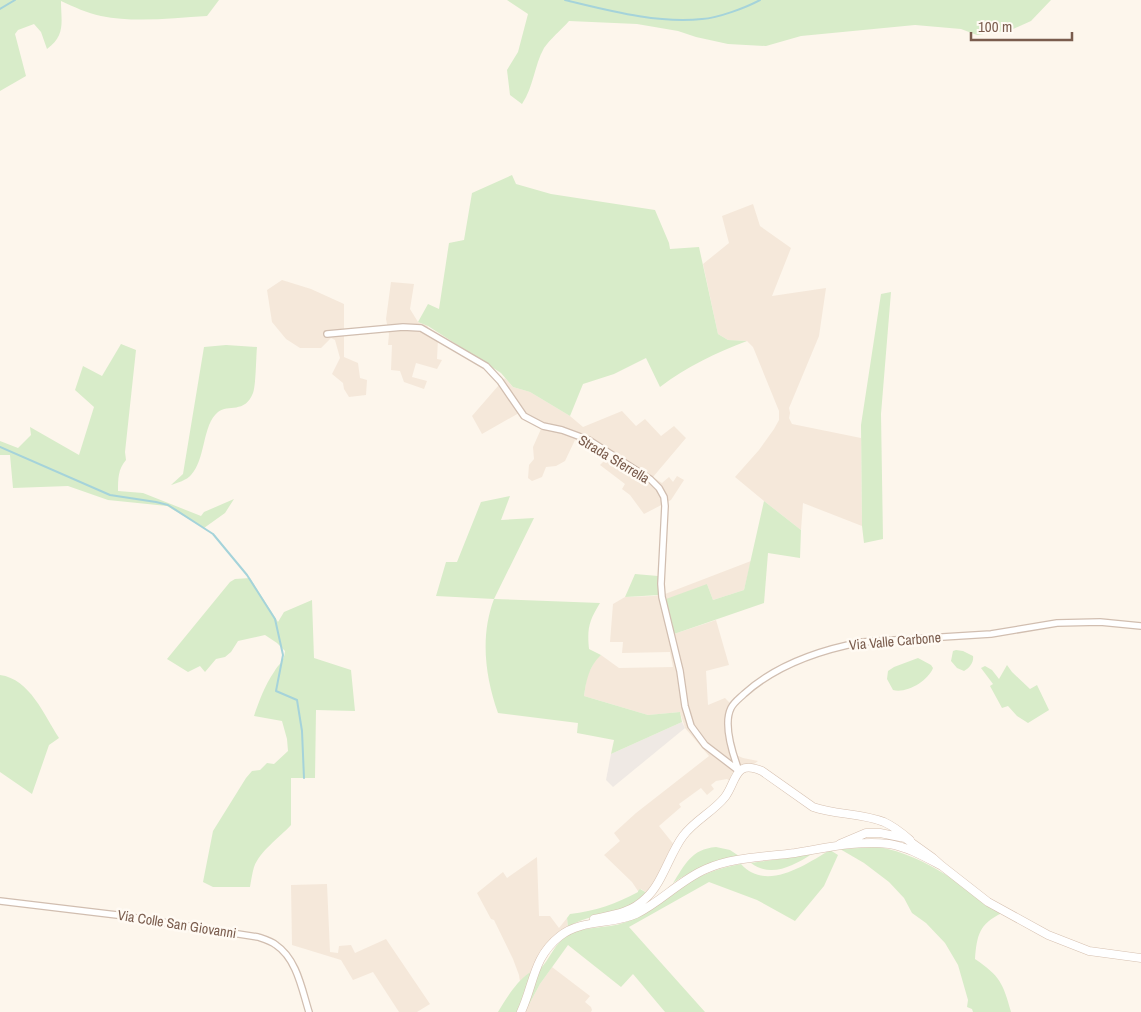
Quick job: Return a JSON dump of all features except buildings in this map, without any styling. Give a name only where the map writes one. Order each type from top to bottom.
[{"type":"main road","points":[[522,1012],[533,974],[542,956],[560,936],[585,921],[632,910],[648,897],[682,837],[693,824],[718,804],[726,795],[739,772],[745,767],[753,767],[762,771],[814,807],[883,822],[897,830],[988,902],[1048,935],[1089,951],[1141,958]]},
{"type":"main road","points":[[868,819],[900,846],[942,866]]},
{"type":"main road","points":[[853,837],[871,826],[868,819]]},
{"type":"main road","points":[[577,927],[619,920],[636,914],[696,873],[722,863],[866,843],[882,838],[886,829],[883,822]]},
{"type":"main road","points":[[830,847],[866,833],[885,833],[910,840]]},
{"type":"main road","points":[[866,843],[900,846]]},
{"type":"street","name":"Strada Sferrella","points":[[327,334],[404,327],[421,328],[486,366],[500,381],[524,416],[544,426],[562,430],[588,440],[650,479],[659,488],[664,497],[665,506],[661,571],[662,590],[680,671],[685,706],[691,726],[705,745],[739,772]]},
{"type":"street","name":"Via Valle Carbone","points":[[739,772],[732,752],[729,732],[731,708],[756,683],[771,673],[804,658],[862,642],[991,634],[1057,623],[1100,622],[1141,626]]},
{"type":"street","name":"Via Colle San Giovanni","points":[[0,901],[117,915],[258,937],[275,943],[284,951],[298,976],[309,1012]]},
{"type":"shaded area","points":[[753,204],[760,226],[791,248],[772,296],[826,288],[819,336],[789,408],[789,418],[792,424],[861,438],[862,526],[803,503],[801,530],[735,477],[759,450],[774,429],[779,420],[779,411],[753,347],[747,341],[728,340],[718,334],[703,264],[729,243],[722,216]]},
{"type":"shaded area","points":[[282,280],[311,289],[344,304],[344,357],[358,363],[360,378],[367,380],[366,395],[349,397],[343,383],[332,374],[340,358],[335,340],[331,338],[321,348],[300,348],[286,339],[272,322],[267,290]]},
{"type":"shaded area","points":[[391,282],[414,284],[410,309],[418,322],[428,326],[425,333],[438,339],[437,359],[442,360],[437,369],[416,363],[412,377],[427,381],[424,389],[404,382],[400,371],[391,370],[392,345],[388,345],[389,334],[386,319]]},
{"type":"shaded area","points":[[505,378],[513,387],[530,392],[570,416],[583,427],[622,411],[636,426],[645,419],[661,436],[674,426],[686,438],[653,477],[662,483],[669,477],[673,482],[677,476],[684,480],[671,500],[644,514],[630,495],[622,489],[625,484],[600,465],[608,457],[575,440],[565,461],[556,466],[546,467],[542,477],[532,481],[528,478],[529,465],[534,459],[533,447],[541,429],[519,413],[482,434],[472,416]]},
{"type":"shaded area","points":[[751,561],[744,590],[713,600],[707,584],[674,634],[716,620],[729,665],[706,671],[708,705],[725,698],[734,707],[731,714],[736,755],[758,761],[744,772],[736,785],[727,779],[716,781],[711,785],[714,789],[707,795],[701,788],[679,804],[681,807],[659,826],[675,846],[647,893],[641,889],[638,891],[632,882],[604,855],[620,841],[614,833],[636,813],[709,756],[685,728],[680,712],[648,715],[584,696],[587,676],[596,659],[601,655],[619,668],[673,667],[670,652],[622,653],[623,642],[610,642],[613,604],[625,597],[665,594]]},
{"type":"shaded area","points":[[682,722],[685,728],[613,787],[606,780],[611,754]]},
{"type":"shaded area","points":[[537,857],[539,916],[550,916],[559,928],[567,918],[568,927],[557,935],[532,972],[520,982],[513,959],[494,920],[491,919],[477,893],[503,872],[507,878]]},
{"type":"shaded area","points":[[327,884],[330,952],[338,953],[339,946],[351,945],[355,953],[386,939],[430,1004],[417,1012],[399,1012],[373,972],[353,980],[341,960],[292,945],[291,885]]},
{"type":"shaded area","points":[[552,967],[590,996],[585,1002],[591,1007],[591,1012],[525,1012],[540,984]]},
{"type":"green space","points":[[0,0],[219,0],[207,16],[141,20],[101,16],[86,12],[61,1],[62,22],[60,33],[53,44],[47,49],[41,32],[34,24],[18,30],[15,34],[26,76],[0,91]]},
{"type":"green space","points":[[507,0],[1051,0],[1031,21],[1011,30],[977,35],[961,29],[915,25],[801,36],[766,46],[728,44],[678,31],[637,24],[569,21],[544,48],[522,104],[510,95],[507,70],[518,52],[528,14]]},
{"type":"green space","points":[[512,175],[516,184],[551,194],[655,210],[670,249],[699,247],[718,334],[728,340],[747,341],[702,361],[660,387],[646,358],[614,374],[583,384],[570,416],[530,392],[513,387],[501,373],[428,326],[418,322],[428,304],[439,309],[449,243],[464,240],[472,193]]},
{"type":"green space","points":[[891,292],[881,414],[883,539],[864,543],[862,526],[861,425],[881,294]]},
{"type":"green space","points":[[121,344],[136,350],[125,452],[126,460],[123,463],[118,478],[118,491],[143,493],[201,516],[204,512],[234,499],[225,513],[204,528],[167,506],[108,500],[68,486],[13,488],[10,455],[0,455],[0,441],[18,448],[31,435],[30,427],[79,455],[94,407],[75,390],[83,366],[102,376]]},
{"type":"green space","points":[[226,345],[257,347],[253,393],[246,404],[218,412],[209,425],[196,468],[187,478],[171,485],[183,474],[204,347]]},
{"type":"green space","points":[[510,496],[501,520],[534,518],[494,599],[436,596],[446,562],[457,562],[481,502]]},
{"type":"green space","points":[[764,501],[801,530],[800,558],[768,553],[764,603],[674,634],[666,599],[707,584],[713,600],[744,590]]},
{"type":"green space","points":[[635,574],[658,576],[659,595],[625,597]]},
{"type":"green space","points":[[250,578],[278,622],[284,612],[312,600],[314,658],[351,670],[355,711],[316,710],[315,778],[291,778],[291,825],[265,850],[257,861],[253,870],[250,887],[213,887],[203,882],[213,831],[252,771],[260,770],[267,763],[274,764],[288,751],[282,721],[254,716],[265,688],[282,661],[285,651],[265,635],[238,641],[231,652],[225,657],[216,659],[205,672],[200,666],[188,672],[167,659],[230,582],[235,579]]},
{"type":"green space","points":[[494,599],[600,603],[593,615],[588,642],[589,649],[601,655],[591,669],[584,696],[648,715],[680,712],[682,722],[611,754],[614,740],[577,733],[578,723],[498,713],[490,685],[486,656],[487,627]]},
{"type":"green space","points":[[956,650],[973,656],[971,665],[964,671],[957,668],[951,661],[953,651]]},
{"type":"green space","points":[[918,658],[931,665],[933,668],[930,673],[922,682],[910,688],[898,691],[893,690],[887,679],[888,671]]},
{"type":"green space","points":[[1007,665],[1030,689],[1037,685],[1049,710],[1028,723],[1017,716],[1008,706],[1002,708],[990,686],[993,684],[981,668],[985,666],[992,670],[999,679]]},
{"type":"green space","points":[[0,675],[20,683],[28,691],[42,709],[59,738],[49,745],[32,794],[0,772]]},
{"type":"green space","points":[[716,847],[730,850],[739,856],[704,866],[673,883],[690,859],[700,851]]},
{"type":"green space","points":[[879,847],[897,851],[929,865],[1002,913],[988,921],[981,931],[978,937],[975,959],[990,970],[999,981],[1006,994],[1011,1012],[973,1012],[972,1009],[967,1007],[968,1000],[958,965],[945,943],[926,923],[912,913],[904,898],[889,882],[864,863],[840,849]]},
{"type":"green space","points":[[830,850],[838,855],[824,886],[795,921],[757,900],[709,882],[629,927],[705,1012],[665,1012],[633,974],[621,987],[568,945],[540,984],[525,1012],[498,1012],[520,981],[529,973],[540,969],[560,942],[570,934],[633,919],[685,884],[716,870],[741,864],[751,872],[762,876],[774,876],[797,868]]},
{"type":"green space","points":[[812,854],[782,869],[766,870],[751,863]]},
{"type":"green space","points":[[640,889],[647,893],[630,906],[588,918],[568,927],[567,918],[570,914],[597,909],[622,900],[638,892]]},
{"type":"waterway","points":[[0,9],[15,0]]},
{"type":"waterway","points":[[565,0],[633,15],[668,20],[716,17],[760,0]]},
{"type":"waterway","points":[[0,447],[110,495],[168,505],[213,534],[247,575],[275,619],[283,655],[276,691],[297,700],[302,731],[304,778]]}]
